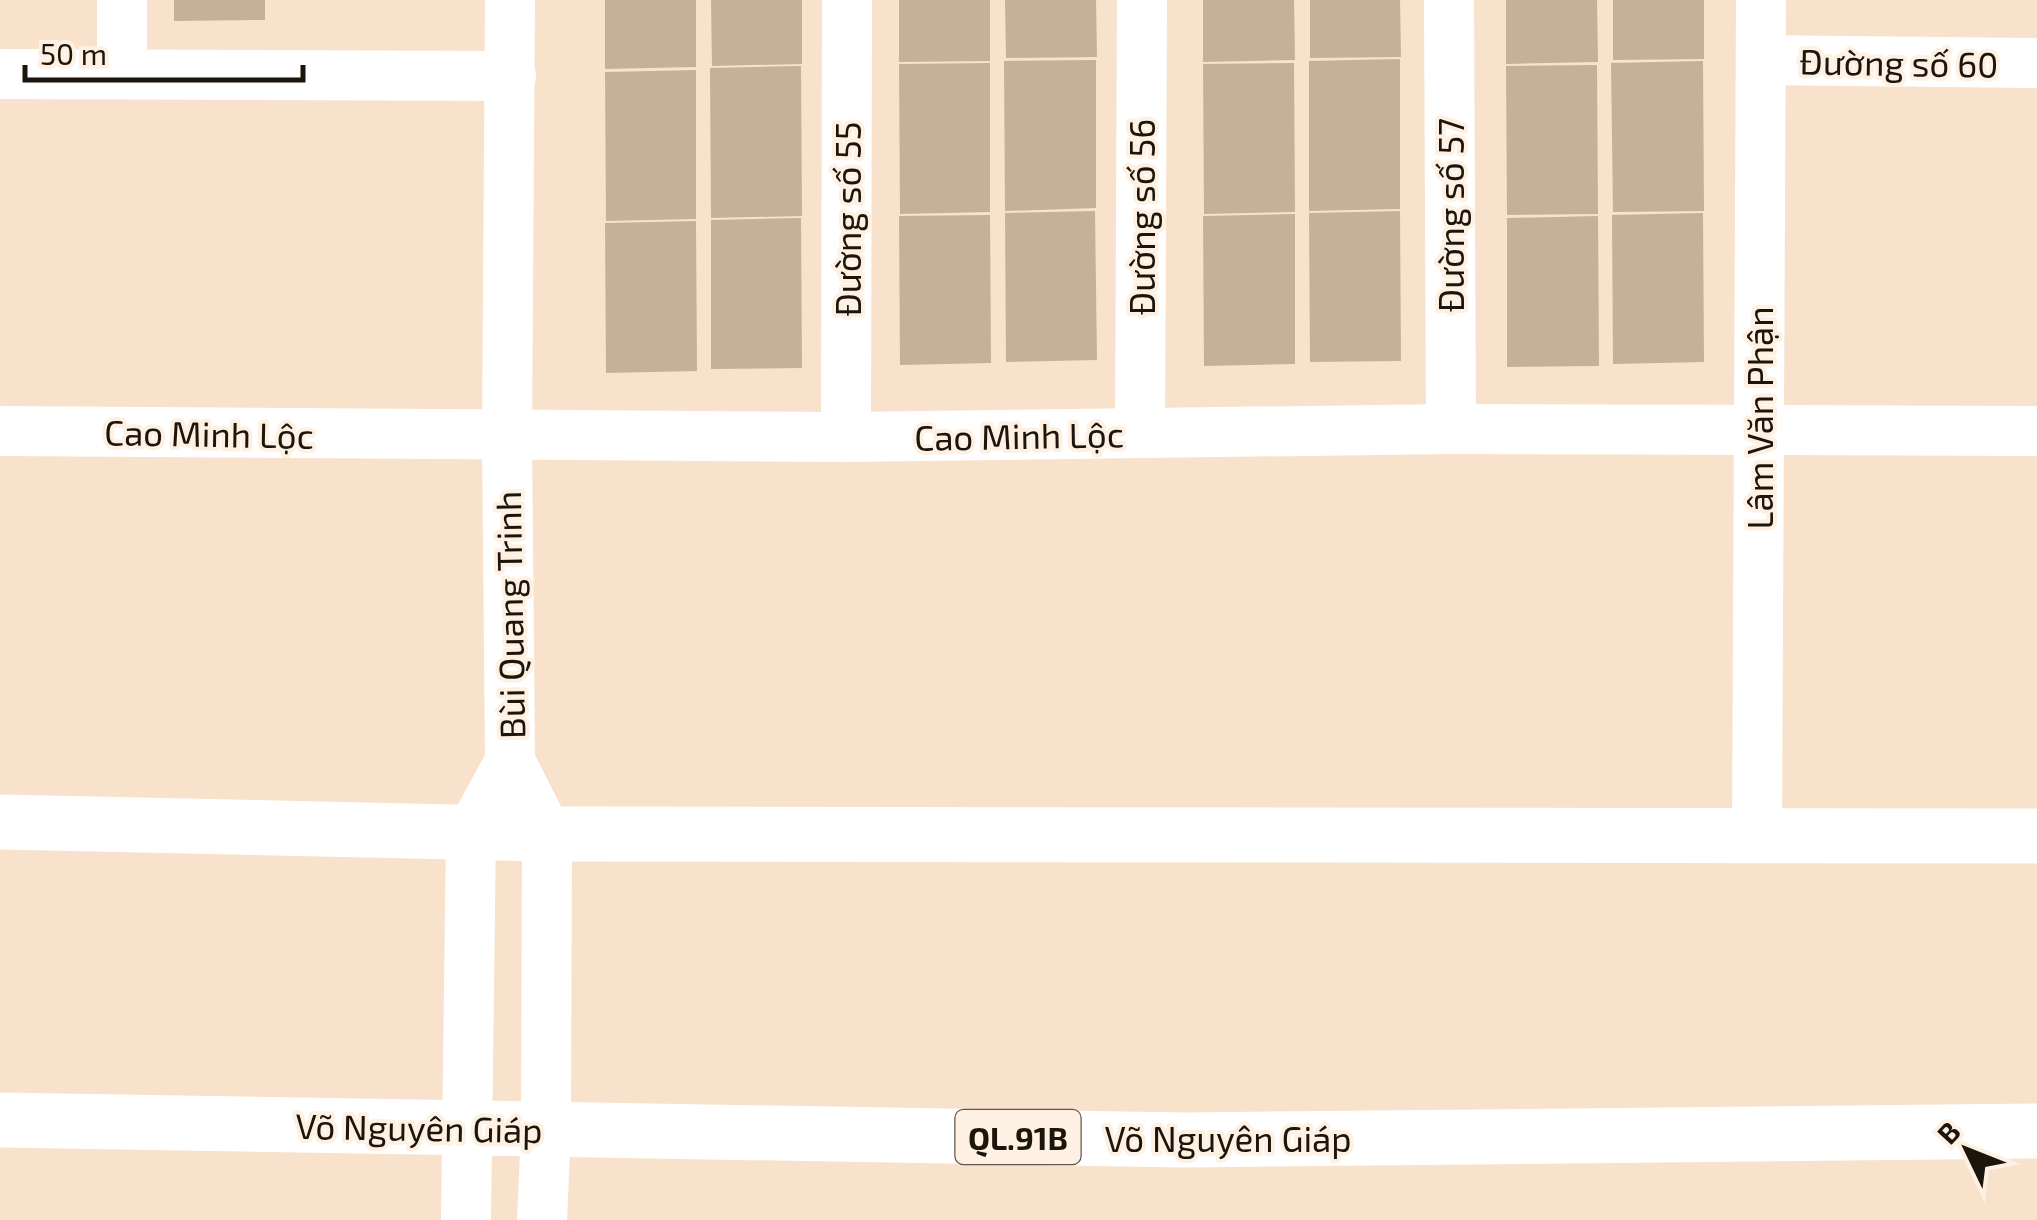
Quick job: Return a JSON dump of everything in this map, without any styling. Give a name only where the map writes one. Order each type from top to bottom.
[{"type":"highway","points":[[0,822],[548,834],[2037,836]]},
{"type":"highway","name":"Võ Nguyên Giáp","points":[[0,1120],[1185,1140],[2037,1131]]},
{"type":"street","points":[[122,0],[122,74]]},
{"type":"street","name":"Bùi Quang Trinh","points":[[466,1220],[471,833],[510,761],[510,0]]},
{"type":"street","name":"Đường số 55","points":[[846,437],[847,0]]},
{"type":"street","name":"Đường số 56","points":[[1140,433],[1142,0]]},
{"type":"street","name":"Đường số 57","points":[[1449,0],[1451,430]]},
{"type":"street","name":"Lâm Văn Phận","points":[[1758,836],[1761,0]]},
{"type":"street","name":"Đường số 60","points":[[1761,60],[2037,63]]},
{"type":"street","points":[[0,74],[511,76]]},
{"type":"street","name":"Cao Minh Lộc","points":[[0,431],[846,437],[1451,430],[2037,431]]},
{"type":"street","points":[[510,761],[548,834],[542,1220]]},
{"type":"building","points":[[174,0],[265,0],[265,20],[174,21]]},
{"type":"building","points":[[605,0],[696,0],[696,67],[605,69]]},
{"type":"building","points":[[711,0],[802,0],[802,64],[712,66]]},
{"type":"building","points":[[899,0],[990,0],[990,61],[899,62]]},
{"type":"building","points":[[1005,0],[1096,0],[1097,57],[1006,58]]},
{"type":"building","points":[[1203,0],[1294,0],[1295,60],[1203,62]]},
{"type":"building","points":[[1310,0],[1400,0],[1401,57],[1310,58]]},
{"type":"building","points":[[1506,0],[1597,0],[1598,62],[1506,64]]},
{"type":"building","points":[[1613,0],[1704,0],[1704,59],[1613,60]]},
{"type":"building","points":[[1400,59],[1400,209],[1309,211],[1309,61]]},
{"type":"building","points":[[1096,60],[1096,208],[1005,211],[1004,61]]},
{"type":"building","points":[[1703,61],[1704,211],[1613,212],[1611,63]]},
{"type":"building","points":[[990,63],[990,212],[900,214],[899,64]]},
{"type":"building","points":[[1294,63],[1295,212],[1204,214],[1203,64]]},
{"type":"building","points":[[1597,65],[1598,214],[1507,215],[1506,66]]},
{"type":"building","points":[[801,66],[802,216],[711,218],[710,68]]},
{"type":"building","points":[[696,70],[696,219],[606,221],[605,72]]},
{"type":"building","points":[[1095,211],[1097,360],[1006,362],[1005,213]]},
{"type":"building","points":[[1400,211],[1401,361],[1310,362],[1309,213]]},
{"type":"building","points":[[1703,213],[1704,362],[1613,364],[1612,215]]},
{"type":"building","points":[[1295,214],[1295,364],[1204,366],[1203,216]]},
{"type":"building","points":[[990,215],[991,363],[900,365],[899,216]]},
{"type":"building","points":[[1598,216],[1599,366],[1507,367],[1507,218]]},
{"type":"building","points":[[801,218],[802,368],[711,369],[711,220]]},
{"type":"building","points":[[696,221],[697,371],[606,373],[605,223]]}]
